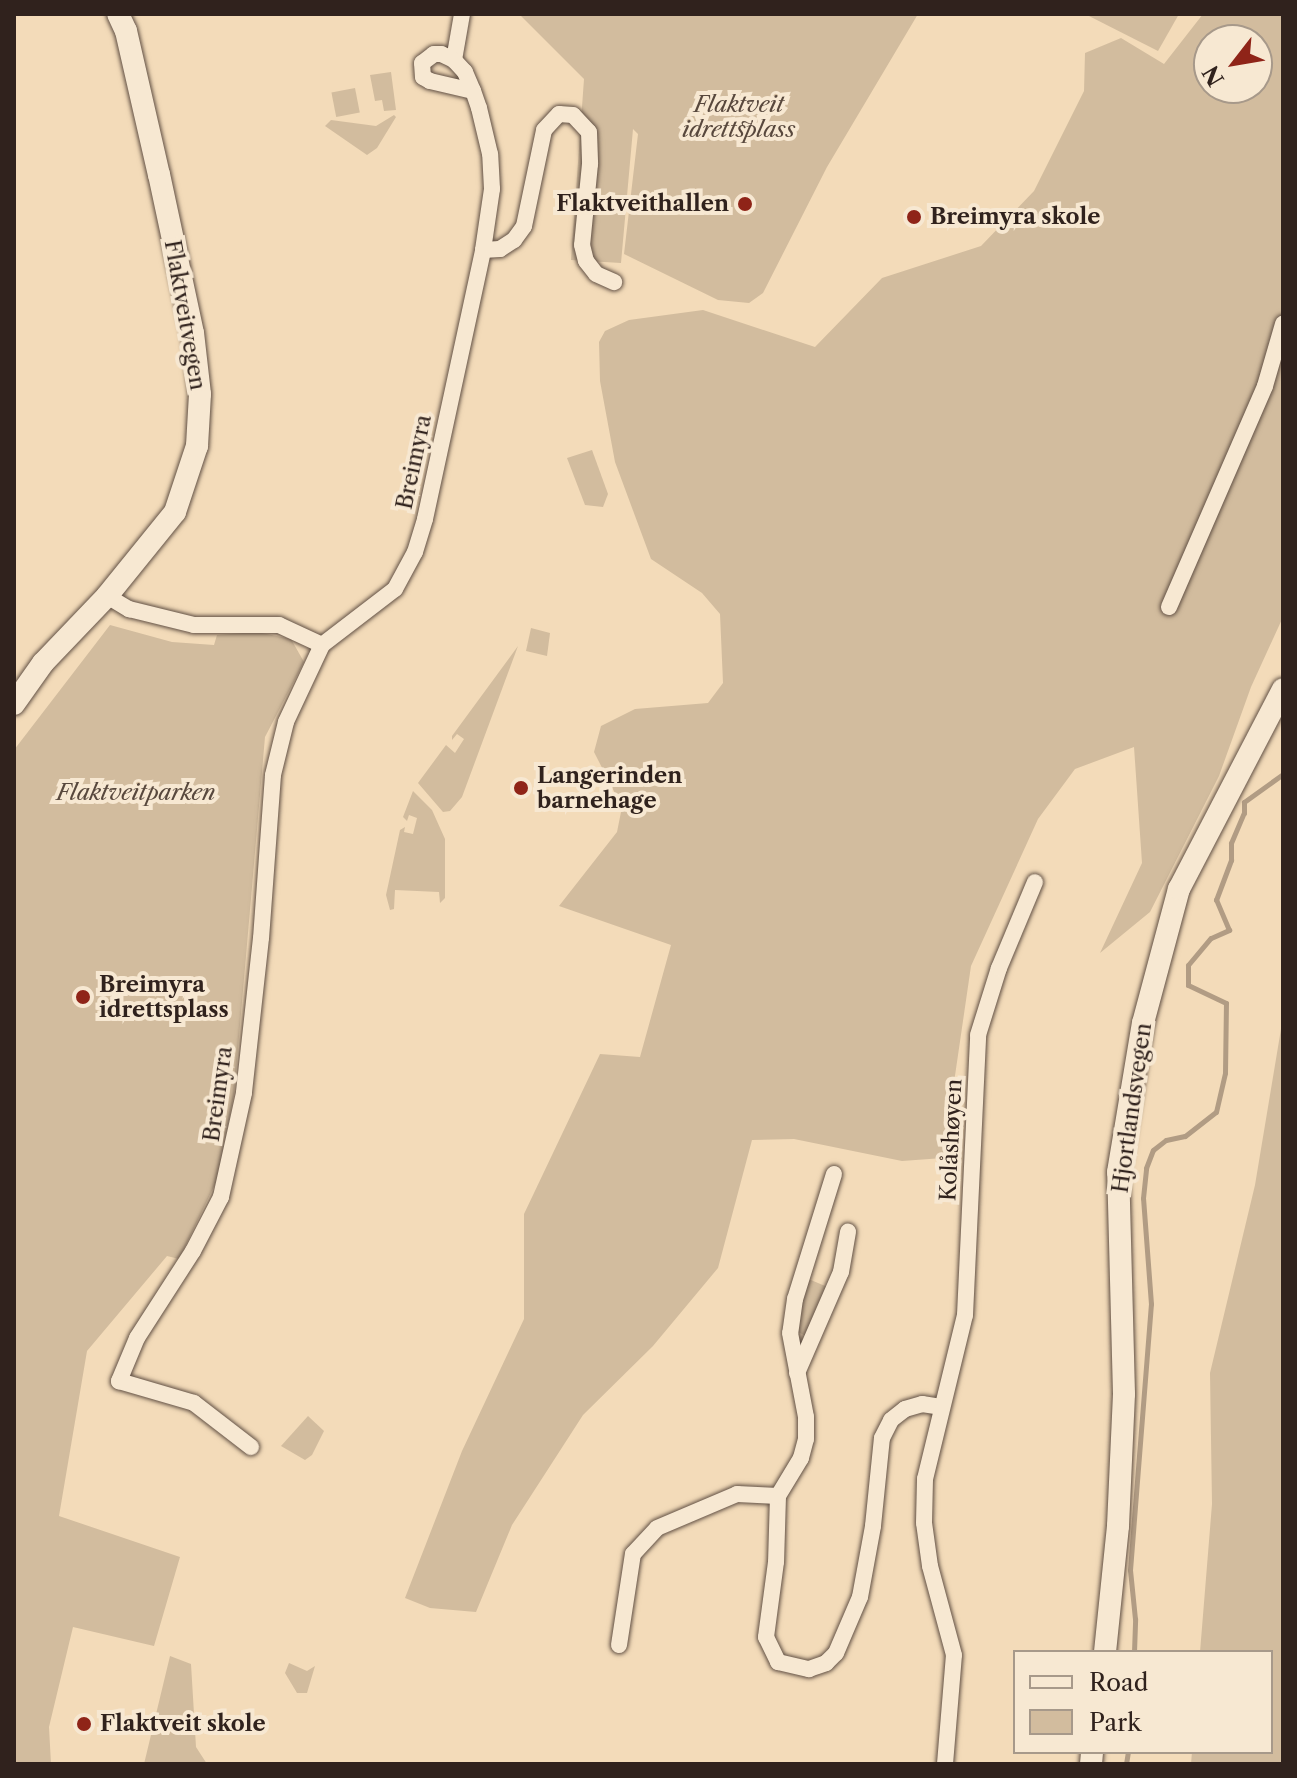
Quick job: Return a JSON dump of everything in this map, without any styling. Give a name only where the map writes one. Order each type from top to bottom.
[{"type":"street","name":"Flaktveitvegen","points":[[14,704],[43,663],[107,596],[175,512],[197,446],[200,394],[193,333],[126,31],[118,14]]},
{"type":"street","points":[[462,14],[454,60],[441,54],[430,56],[420,68],[423,77],[473,91]]},
{"type":"street","name":"Breimyra","points":[[251,1447],[194,1403],[119,1381],[137,1338],[193,1251],[221,1197],[244,1093],[261,938],[273,775],[286,722],[322,645],[386,599],[415,552],[483,250],[491,177],[490,154],[473,91],[465,72],[454,60]]},
{"type":"street","points":[[483,250],[500,249],[514,240],[524,226],[544,130],[559,114],[573,115],[589,132],[590,164],[582,245],[586,261],[596,274],[614,282]]},
{"type":"street","points":[[1169,607],[1265,386],[1283,324]]},
{"type":"street","points":[[107,596],[129,609],[164,620],[194,625],[279,625],[322,645]]},
{"type":"street","name":"Hjortlandsvegen","points":[[1105,1650],[1118,1526],[1124,1394],[1118,1172],[1143,1023],[1179,889],[1283,689]]},
{"type":"street","name":"Kolåshøyen","points":[[945,1764],[954,1655],[930,1566],[924,1523],[925,1479],[965,1315],[978,1035],[999,968],[1035,882]]},
{"type":"street","points":[[834,1174],[795,1299],[790,1333],[806,1417],[806,1439],[801,1458],[778,1496],[776,1562],[766,1637],[778,1662],[809,1669],[826,1663],[836,1653],[860,1597],[873,1526],[882,1438],[891,1420],[905,1409],[922,1404],[941,1407]]},
{"type":"street","points":[[797,1373],[841,1272],[848,1232]]},
{"type":"street","points":[[619,1645],[633,1554],[657,1528],[737,1494],[778,1496]]},
{"type":"green space","name":"Flaktveit idrettsplass","points":[[519,14],[918,14],[827,167],[763,293],[749,303],[718,300],[624,254],[638,134],[633,129],[621,263],[571,260],[584,79]]},
{"type":"green space","points":[[1085,14],[1179,14],[1158,51]]},
{"type":"green space","points":[[1203,14],[1283,14],[1283,617],[1251,687],[1219,776],[1150,912],[1100,953],[1142,863],[1134,747],[1075,769],[1038,819],[971,966],[943,1158],[902,1161],[794,1139],[752,1140],[718,1268],[653,1346],[583,1415],[512,1525],[476,1612],[430,1608],[405,1598],[462,1451],[524,1319],[524,1214],[600,1054],[640,1057],[671,945],[559,906],[617,832],[622,807],[594,752],[601,726],[635,709],[708,703],[723,683],[720,614],[702,593],[651,559],[615,462],[600,381],[599,342],[605,331],[629,320],[703,310],[815,347],[882,278],[981,246],[1034,191],[1084,91],[1085,53],[1121,38],[1164,64],[1193,27],[1193,104],[1273,104],[1273,24],[1195,24]]},
{"type":"green space","points":[[391,72],[396,110],[384,111],[382,100],[375,101],[370,75]]},
{"type":"green space","points":[[355,88],[360,113],[336,117],[331,93]]},
{"type":"green space","points":[[394,115],[396,117],[377,148],[367,155],[325,126],[331,120],[376,126]]},
{"type":"green space","points":[[592,450],[608,494],[603,507],[585,505],[567,458]]},
{"type":"green space","name":"Flaktveitparken","points":[[110,625],[172,642],[214,645],[217,635],[257,632],[291,639],[304,662],[265,737],[234,1094],[218,1178],[179,1259],[167,1256],[87,1351],[59,1516],[180,1557],[154,1646],[73,1627],[49,1727],[51,1764],[14,1764],[14,750]]},
{"type":"green space","points":[[531,628],[550,633],[547,656],[526,651]]},
{"type":"green space","points":[[518,646],[462,797],[450,811],[443,812],[418,783],[446,745],[455,753],[464,739],[457,734],[452,740],[452,736]]},
{"type":"green space","points":[[413,791],[432,810],[445,839],[445,898],[440,903],[439,892],[395,890],[394,909],[390,910],[386,895],[400,830],[405,827],[404,832],[413,834],[417,818],[409,815],[407,821],[403,817]]},
{"type":"green space","points":[[1283,1017],[1283,1764],[1191,1764],[1192,1754],[1273,1754],[1273,1650],[1200,1650],[1212,1504],[1210,1373],[1255,1185]]},
{"type":"green space","points":[[806,1278],[830,1288],[808,1337],[796,1331]]},
{"type":"green space","points":[[308,1416],[324,1431],[312,1455],[305,1460],[281,1446]]},
{"type":"green space","points":[[170,1656],[191,1664],[196,1747],[207,1764],[144,1764]]},
{"type":"green space","points":[[289,1663],[307,1671],[315,1666],[307,1693],[297,1693],[285,1673]]},
{"type":"waterway","points":[[1283,739],[1283,750]]},
{"type":"waterway","points":[[1134,1650],[1135,1619],[1130,1570],[1151,1304],[1143,1198],[1146,1168],[1153,1150],[1166,1140],[1185,1136],[1216,1112],[1225,1073],[1226,1003],[1188,985],[1188,965],[1211,938],[1229,930],[1216,900],[1231,860],[1231,843],[1244,813],[1244,802],[1283,774]]},
{"type":"waterway","points":[[1126,1764],[1128,1754]]},
{"type":"place","name":"Flaktveithallen","points":[[745,204]]},
{"type":"place","name":"Breimyra skole","points":[[914,217]]},
{"type":"place","name":"Langerinden barnehage","points":[[521,788]]},
{"type":"place","name":"Breimyra idrettsplass","points":[[83,997]]},
{"type":"place","name":"Flaktveit skole","points":[[84,1724]]}]
